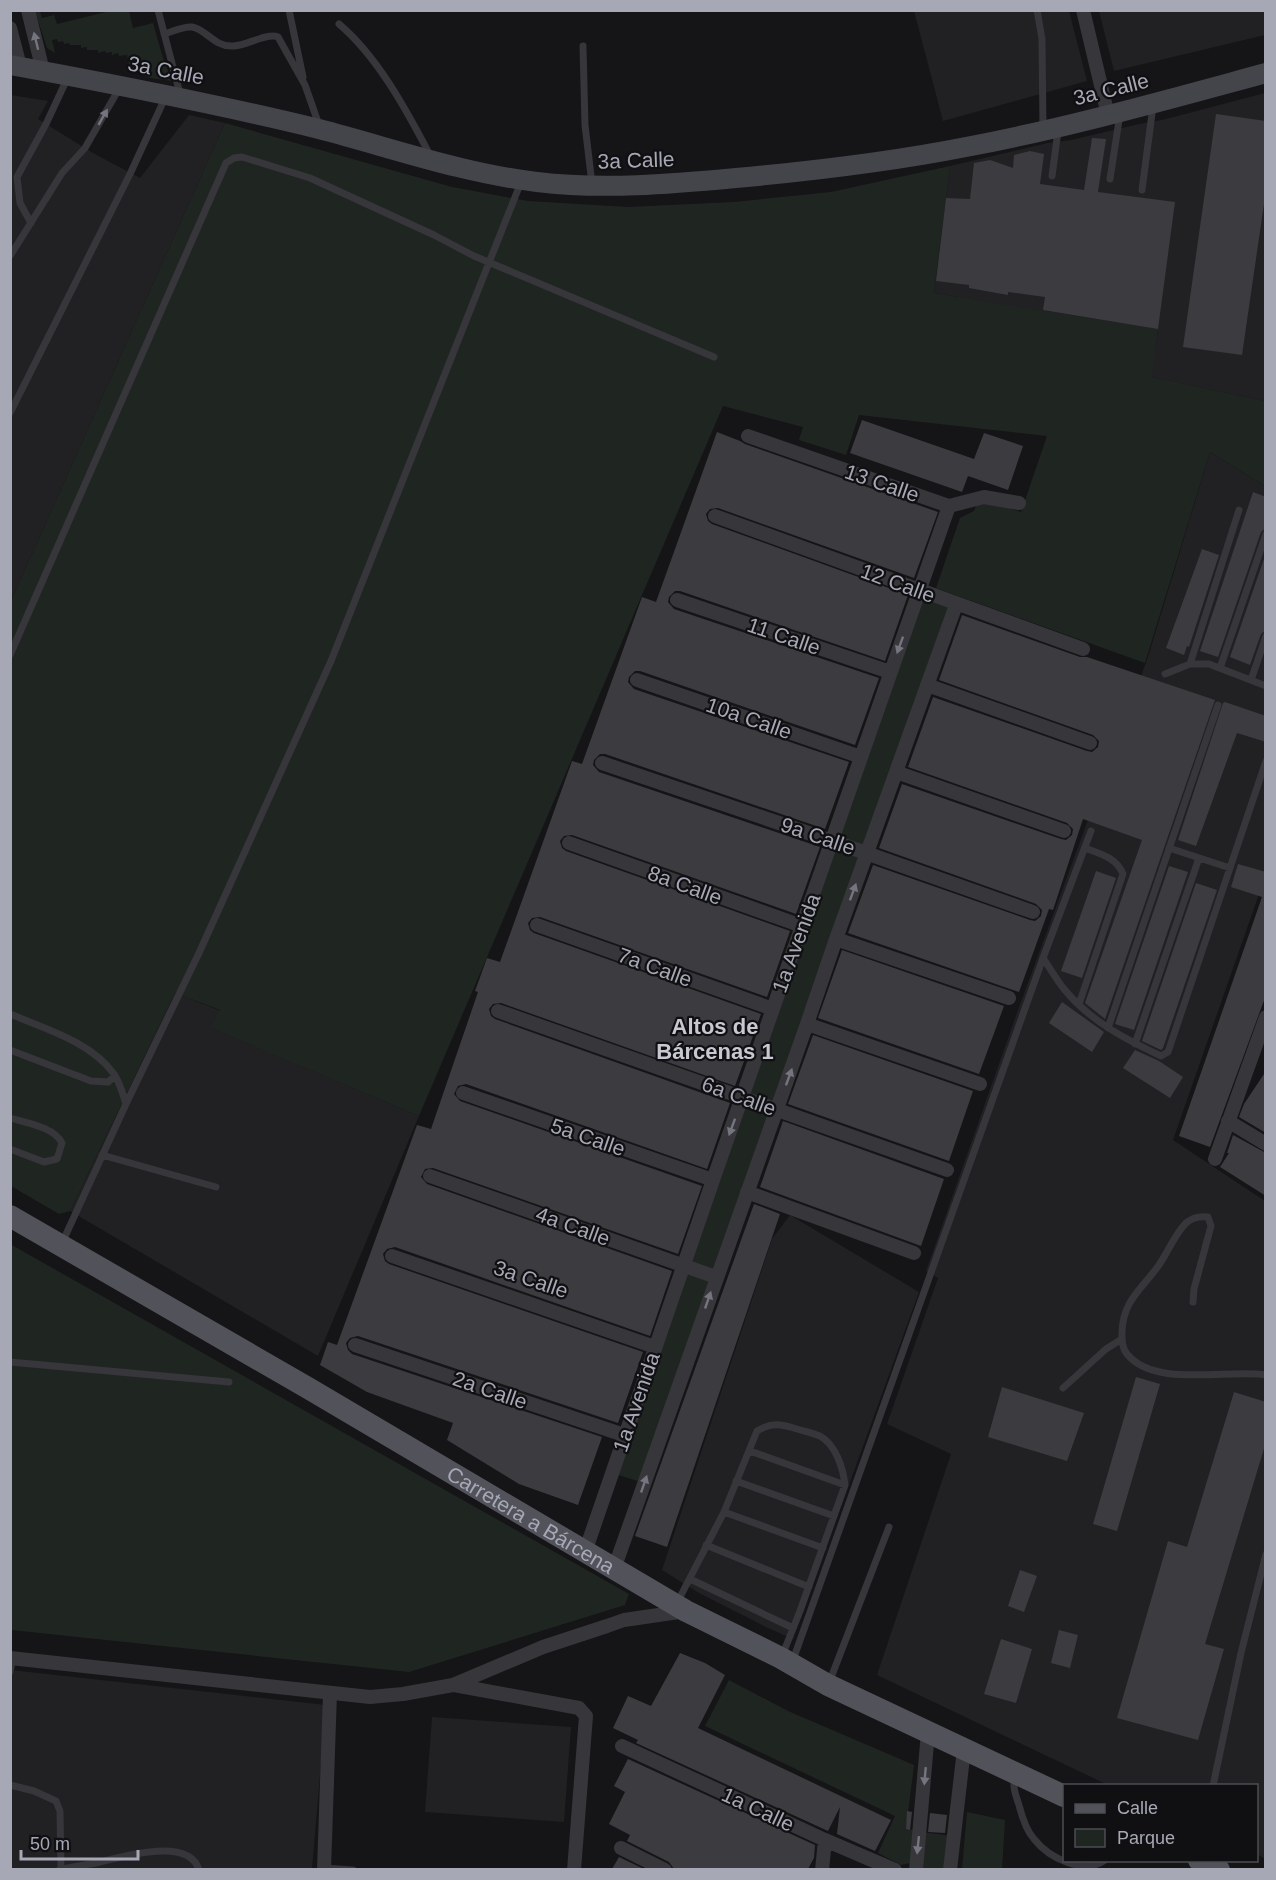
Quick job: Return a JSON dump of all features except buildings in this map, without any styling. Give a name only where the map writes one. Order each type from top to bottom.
[{"type":"main road","name":"3a Calle","points":[[15,65],[174,95],[321,130],[434,162],[486,174],[522,180],[592,186],[695,182],[794,173],[955,149],[1114,114],[1266,73]]},
{"type":"main road","name":"Carretera a Bárcena","points":[[10,1216],[680,1608],[786,1661],[828,1685],[1063,1795]]},
{"type":"street","points":[[28,10],[43,71]]},
{"type":"street","points":[[1083,10],[1114,114]]},
{"type":"street","points":[[10,28],[15,65]]},
{"type":"street","name":"13 Calle","points":[[748,436],[949,506]]},
{"type":"street","points":[[949,506],[984,497],[1019,502]]},
{"type":"street","name":"1a Avenida","points":[[585,1552],[772,1009],[949,506]]},
{"type":"street","name":"12 Calle","points":[[715,516],[1083,649]]},
{"type":"street","name":"11 Calle","points":[[677,600],[890,672]]},
{"type":"street","name":"1a Avenida","points":[[614,1569],[956,605]]},
{"type":"street","name":"10a Calle","points":[[637,680],[861,757]]},
{"type":"street","points":[[927,685],[1090,743]]},
{"type":"street","name":"9a Calle","points":[[602,764],[867,853],[1033,912]]},
{"type":"street","points":[[896,772],[1064,831]]},
{"type":"street","name":"8a Calle","points":[[569,843],[802,926]]},
{"type":"street","name":"7a Calle","points":[[537,925],[772,1009]]},
{"type":"street","points":[[836,939],[1008,998]]},
{"type":"street","name":"6a Calle","points":[[498,1011],[947,1170]]},
{"type":"street","points":[[1215,1159],[1228,1121],[1262,1040],[1266,1017]]},
{"type":"street","points":[[807,1024],[980,1084]]},
{"type":"street","name":"5a Calle","points":[[463,1094],[713,1180]]},
{"type":"street","points":[[1228,1121],[1266,1144]]},
{"type":"street","name":"4a Calle","points":[[430,1176],[716,1277]]},
{"type":"street","points":[[747,1192],[914,1252]]},
{"type":"street","name":"3a Calle","points":[[392,1256],[655,1347]]},
{"type":"street","name":"2a Calle","points":[[355,1345],[624,1435]]},
{"type":"street","points":[[11,1663],[370,1697],[453,1685],[543,1647],[624,1620],[680,1608]]},
{"type":"street","points":[[453,1685],[579,1708],[586,1716],[574,1869]]},
{"type":"street","points":[[324,1869],[330,1693]]},
{"type":"street","points":[[916,1869],[928,1732]]},
{"type":"street","name":"1a Calle","points":[[622,1746],[825,1840],[895,1869]]},
{"type":"street","points":[[951,1869],[964,1749]]},
{"type":"street","points":[[822,1869],[825,1840]]},
{"type":"street","points":[[621,1848],[665,1869]]},
{"type":"lane","points":[[10,413],[130,174],[174,95],[158,10]]},
{"type":"lane","points":[[289,10],[305,85],[321,130]]},
{"type":"lane","points":[[1037,10],[1051,128],[1052,176]]},
{"type":"lane","points":[[339,24],[356,39],[401,101],[434,162]]},
{"type":"lane","points":[[164,34],[194,27],[216,44],[233,47],[254,43],[273,35],[278,37],[305,85]]},
{"type":"lane","points":[[582,46],[585,125],[592,186]]},
{"type":"lane","points":[[31,224],[20,202],[17,177],[46,124],[68,76]]},
{"type":"lane","points":[[10,256],[62,173],[85,148],[121,86]]},
{"type":"lane","points":[[1142,190],[1153,103]]},
{"type":"lane","points":[[1110,179],[1114,114]]},
{"type":"lane","points":[[10,655],[226,163],[234,158],[242,157],[310,178],[490,262],[714,357]]},
{"type":"lane","points":[[61,1244],[199,953],[331,661],[522,180]]},
{"type":"lane","points":[[1190,664],[1239,510]]},
{"type":"lane","points":[[1220,668],[1266,534]]},
{"type":"lane","points":[[1251,680],[1266,636]]},
{"type":"lane","points":[[1165,674],[1190,664],[1209,664],[1266,686]]},
{"type":"lane","points":[[1108,1028],[1218,705]]},
{"type":"lane","points":[[1043,958],[1065,990],[1078,1004],[1108,1028],[1161,1056],[1168,1052],[1266,761]]},
{"type":"lane","points":[[786,1661],[1090,831]]},
{"type":"lane","points":[[1078,1004],[1123,874],[1120,866],[1111,858],[1085,848]]},
{"type":"lane","points":[[1169,848],[1230,868]]},
{"type":"lane","points":[[1135,1044],[1199,858]]},
{"type":"lane","points":[[10,1014],[75,1042],[105,1064],[115,1076],[126,1104]]},
{"type":"lane","points":[[10,1050],[92,1081],[108,1082],[115,1076]]},
{"type":"lane","points":[[10,1118],[49,1131],[60,1138],[62,1143],[57,1159],[44,1162],[10,1149]]},
{"type":"lane","points":[[102,1155],[216,1186]]},
{"type":"lane","points":[[1193,1302],[1194,1288],[1211,1226],[1208,1217],[1198,1216],[1187,1222],[1157,1268],[1135,1293],[1126,1308],[1122,1339],[1124,1347],[1128,1355],[1152,1370],[1191,1374],[1266,1376]]},
{"type":"lane","points":[[1063,1388],[1106,1349],[1122,1339]]},
{"type":"lane","points":[[10,1362],[229,1382]]},
{"type":"lane","points":[[680,1608],[690,1579],[723,1512],[757,1431],[766,1425],[779,1423],[821,1437],[834,1451],[844,1471],[845,1485],[793,1628],[786,1661]]},
{"type":"lane","points":[[750,1450],[845,1485]]},
{"type":"lane","points":[[736,1481],[834,1515]]},
{"type":"lane","points":[[723,1512],[822,1548]]},
{"type":"lane","points":[[828,1685],[889,1527]]},
{"type":"lane","points":[[706,1545],[809,1587]]},
{"type":"lane","points":[[1213,1784],[1241,1653],[1266,1554]]},
{"type":"lane","points":[[690,1579],[793,1628]]},
{"type":"lane","points":[[1016,1773],[1015,1793],[1027,1829],[1041,1847],[1063,1860]]},
{"type":"lane","points":[[10,1785],[34,1791],[56,1802],[60,1811],[60,1869],[151,1851],[176,1852],[198,1864],[199,1869]]},
{"type":"lane","points":[[1067,1862],[1089,1867],[1100,1862]]},
{"type":"lane","points":[[324,1869],[352,1869]]},
{"type":"shaded area","points":[[914,11],[1069,11],[1087,81],[943,121]]},
{"type":"shaded area","points":[[1099,11],[1265,11],[1265,35],[1114,71]]},
{"type":"shaded area","points":[[1265,93],[1265,401],[1151,377],[1158,330],[934,293],[950,166],[1162,120]]},
{"type":"shaded area","points":[[11,95],[48,101],[38,119],[93,153],[140,178],[189,115],[225,123],[11,601]]},
{"type":"shaded area","points":[[1210,452],[1265,486],[1266,874],[1173,1140],[1265,1201],[1265,1859],[1258,1855],[1258,1784],[1106,1784],[877,1675],[951,1454],[887,1424],[938,1278],[926,1271],[1018,1010],[1148,657]]},
{"type":"shaded area","points":[[175,993],[221,1011],[212,1028],[419,1116],[318,1356],[70,1211]]},
{"type":"shaded area","points":[[790,1215],[919,1292],[793,1639],[699,1593],[662,1570],[772,1239]]},
{"type":"shaded area","points":[[11,1670],[326,1705],[312,1869],[11,1870]]},
{"type":"shaded area","points":[[432,1717],[571,1727],[564,1822],[425,1812]]},
{"type":"green space","points":[[35,11],[40,11],[42,18],[54,15],[57,24],[110,11],[129,11],[133,28],[153,23],[172,81],[150,78],[130,69],[127,55],[119,56],[118,53],[112,55],[112,52],[106,53],[105,51],[98,53],[98,50],[87,50],[87,47],[81,48],[81,45],[64,44],[63,41],[58,42],[57,39],[52,40],[55,53],[47,48]]},
{"type":"green space","points":[[225,123],[452,187],[528,201],[628,207],[734,202],[831,192],[950,166],[934,293],[1158,329],[1152,377],[1265,401],[1265,486],[1210,452],[1145,663],[936,588],[960,518],[974,511],[979,498],[1021,512],[1047,436],[859,415],[846,455],[799,440],[803,427],[723,406],[419,1116],[211,1028],[220,1010],[175,993],[70,1211],[59,1214],[11,1186],[11,601]]},
{"type":"green space","points":[[919,590],[956,605],[644,1483],[612,1473]]},
{"type":"green space","points":[[10,1244],[629,1594],[625,1605],[409,1672],[11,1630]]},
{"type":"green space","points":[[729,1680],[788,1711],[914,1765],[906,1829],[915,1830],[910,1863],[901,1865],[878,1853],[895,1816],[705,1726]]},
{"type":"green space","points":[[967,1812],[1005,1820],[1002,1869],[962,1869]]},
{"type":"green space","points":[[920,1832],[954,1836],[950,1869],[916,1870]]},
{"type":"district","name":"Altos de Bárcenas 1","points":[[715,1038]]}]
